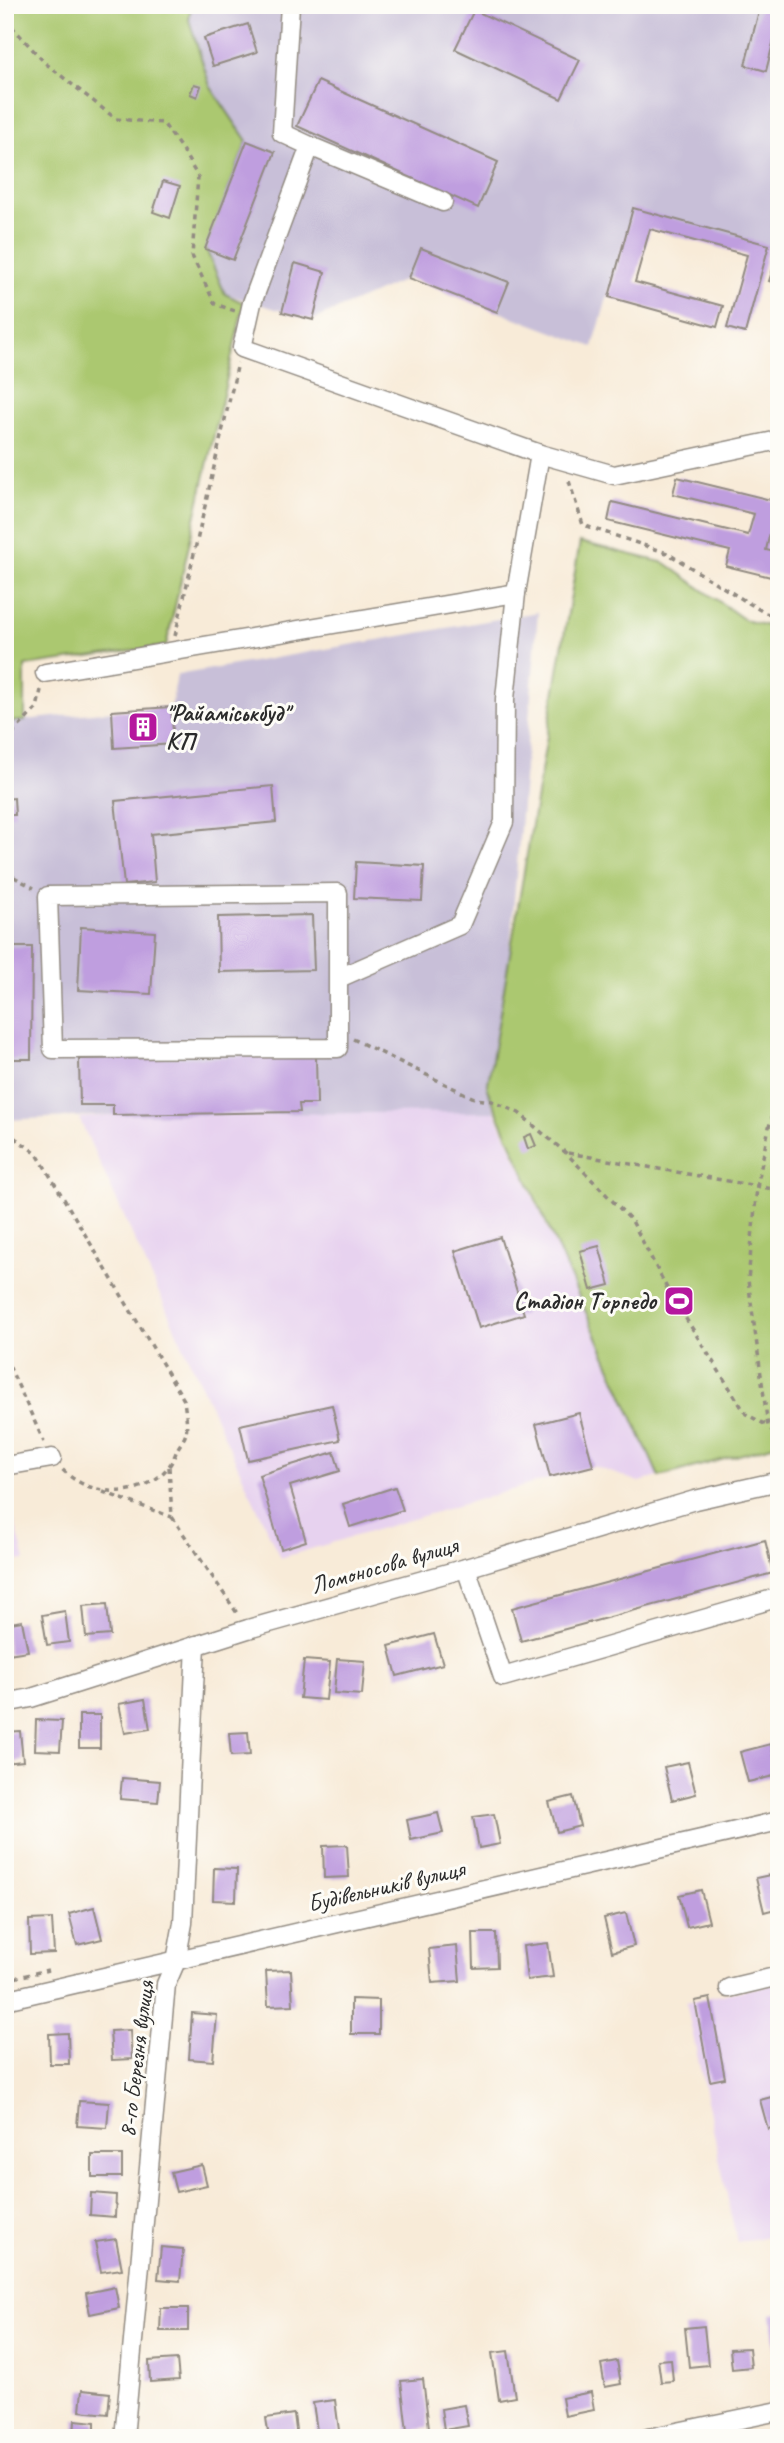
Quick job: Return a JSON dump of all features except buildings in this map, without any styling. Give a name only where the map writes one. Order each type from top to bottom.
[{"type":"street","points":[[290,5],[282,132],[443,202]]},
{"type":"street","points":[[310,146],[249,317],[242,348],[540,454],[614,475],[779,440]]},
{"type":"street","points":[[338,978],[460,925],[504,822],[505,699],[516,593],[540,454]]},
{"type":"street","points":[[46,673],[516,593]]},
{"type":"street","points":[[338,893],[338,1048],[53,1049],[48,896],[338,893]]},
{"type":"street","points":[[5,1466],[52,1458]]},
{"type":"street","name":"Ломоносова вулиця","points":[[5,1703],[31,1698],[248,1629],[695,1500],[779,1481]]},
{"type":"street","points":[[466,1568],[503,1677],[773,1599]]},
{"type":"street","name":"8-го Березня вулиця","points":[[124,2438],[166,1983],[176,1961],[183,1923],[196,1645]]},
{"type":"street","name":"Будівельників вулиця","points":[[5,2000],[779,1821]]},
{"type":"street","points":[[729,1987],[779,1976]]},
{"type":"street","points":[[648,2438],[779,2411]]},
{"type":"path","points":[[5,19],[45,63],[116,118],[163,123],[198,177],[192,256],[215,304],[249,317]]},
{"type":"path","points":[[171,653],[242,348]]},
{"type":"path","points":[[563,461],[583,525],[667,553],[765,613],[779,616]]},
{"type":"path","points":[[5,741],[37,708],[46,673]]},
{"type":"path","points":[[5,872],[48,896]]},
{"type":"path","points":[[338,1032],[476,1099],[492,1101],[519,1113],[566,1153],[632,1221],[668,1290],[746,1414],[768,1426],[779,1440]]},
{"type":"path","points":[[768,1426],[748,1280],[757,1187],[769,1127],[779,1095]]},
{"type":"path","points":[[5,1135],[11,1135],[37,1154],[184,1401],[186,1433],[169,1467],[143,1485],[128,1490],[91,1488]]},
{"type":"path","points":[[566,1153],[779,1190]]},
{"type":"path","points":[[5,1357],[52,1458],[69,1477],[91,1488],[172,1517]]},
{"type":"path","points":[[169,1467],[172,1517],[248,1629]]},
{"type":"shaded area","points":[[191,5],[779,5],[779,249],[633,208],[593,347],[409,278],[313,320],[225,294],[205,249],[247,141],[210,86],[189,20]]},
{"type":"shaded area","points":[[538,612],[509,961],[487,1089],[495,1112],[113,1115],[5,1120],[5,722],[112,711],[115,748],[173,744],[171,707],[177,675]]},
{"type":"shaded area","points":[[300,1112],[495,1112],[659,1477],[639,1482],[593,1466],[280,1558],[79,1118]]},
{"type":"shaded area","points":[[5,1487],[25,1560],[5,1562]]},
{"type":"shaded area","points":[[779,1983],[779,2234],[737,2242],[686,2002]]},
{"type":"green space","points":[[5,5],[191,5],[189,20],[210,86],[247,141],[206,249],[225,294],[244,303],[166,646],[25,666],[25,721],[5,722]]},
{"type":"green space","points":[[580,542],[665,563],[745,620],[779,629],[779,1444],[659,1477],[487,1089]]},
{"type":"place","name":"\"Райаміськбуд\" КП","points":[[143,727]]},
{"type":"place","name":"Стадіон Торпедо","points":[[679,1301]]}]
